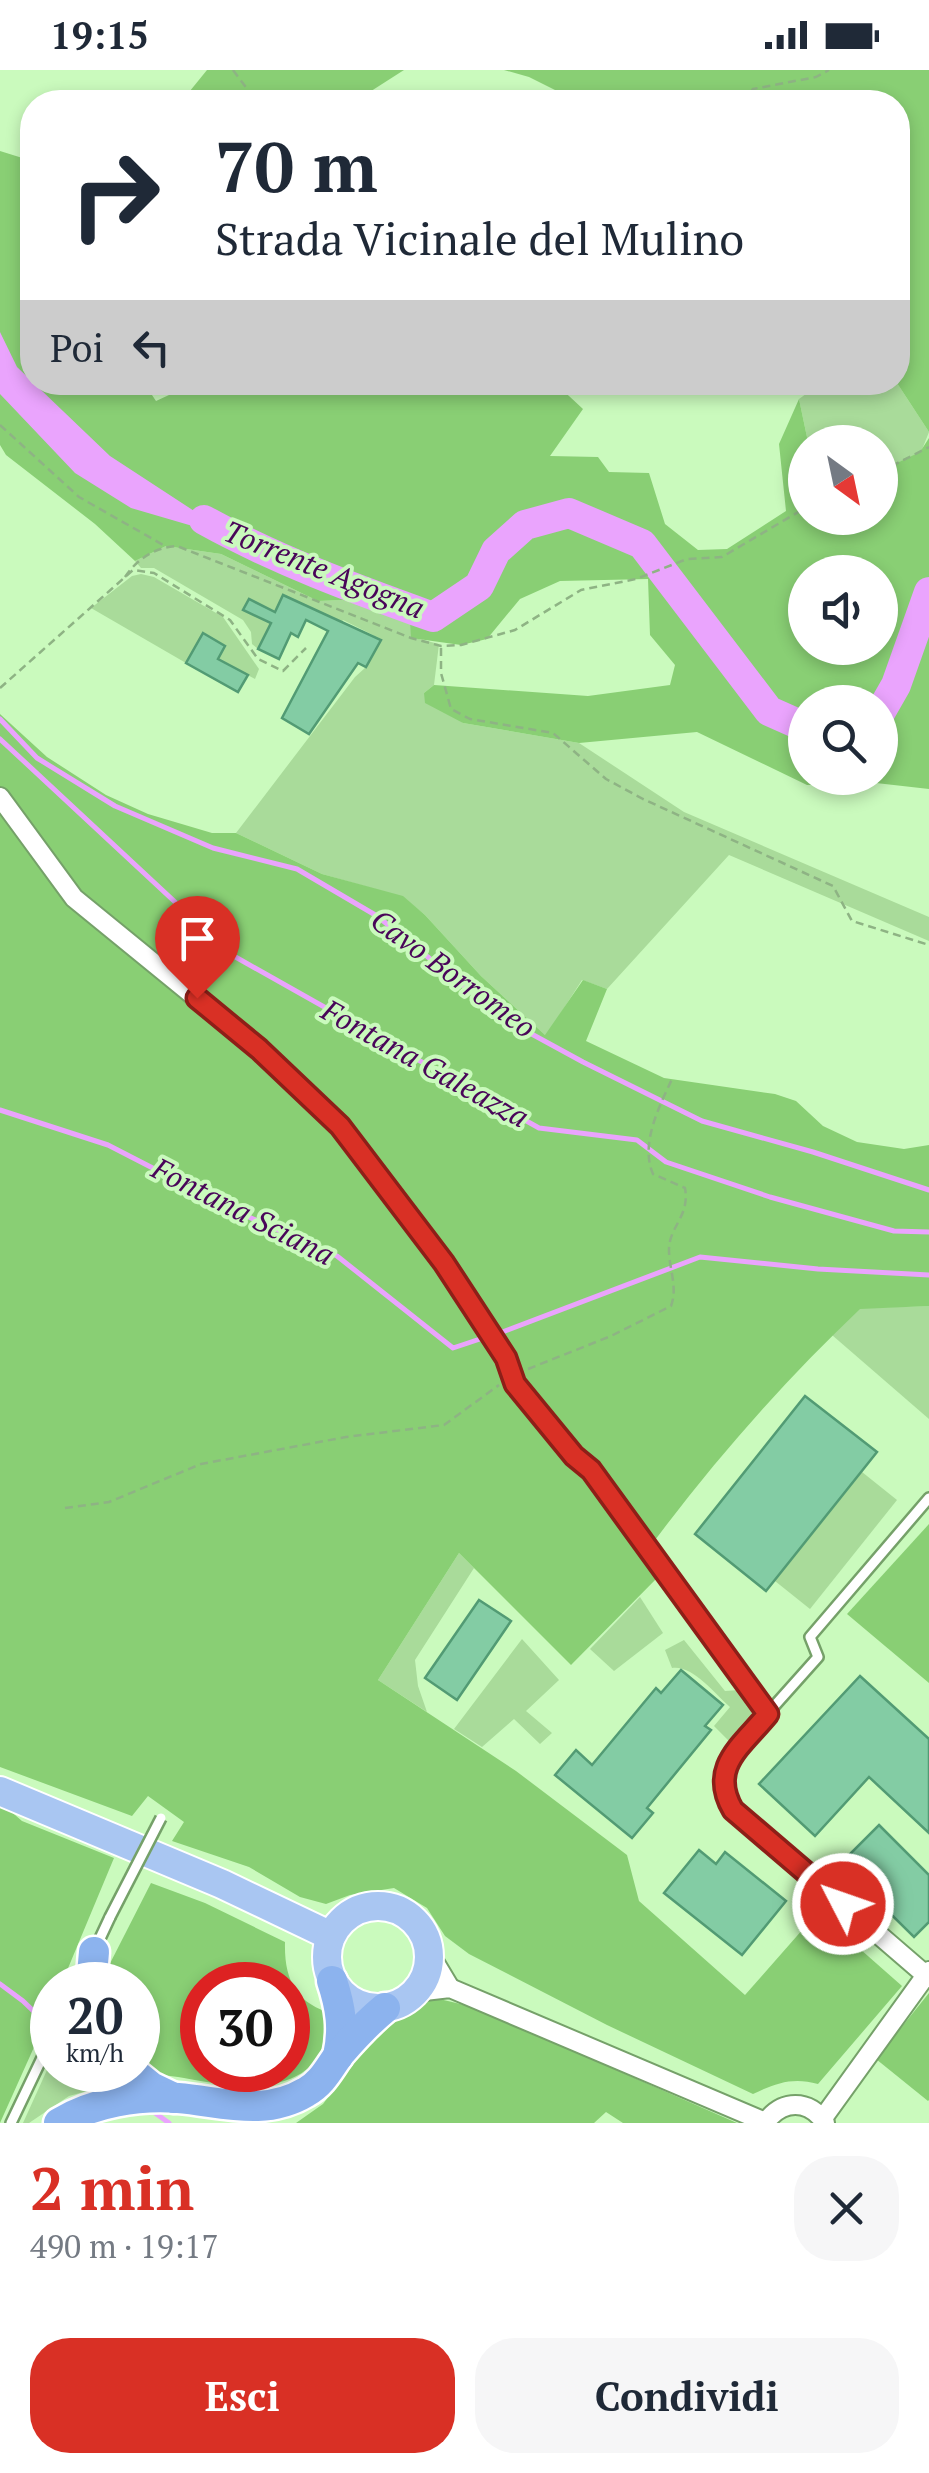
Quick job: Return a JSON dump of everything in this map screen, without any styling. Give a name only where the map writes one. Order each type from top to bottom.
[{"type":"highway","points":[[93,1962],[94,1952]]},
{"type":"highway","points":[[332,1981],[340,2005],[342,2035],[338,2056]]},
{"type":"highway","points":[[59,2123],[76,2113],[146,2100],[259,2109],[309,2091],[367,2023],[385,2008]]},
{"type":"highway","points":[[146,2100],[150,2092]]},
{"type":"main road","points":[[0,1791],[222,1884],[331,1936]]},
{"type":"main road","points":[[370,1906],[387,1906],[416,1922],[429,1952],[428,1966],[416,1992],[396,2005],[369,2008],[354,2003],[332,1981],[326,1951],[340,1922],[370,1906]]},
{"type":"street","points":[[0,797],[74,898],[259,1049],[340,1126],[444,1263],[492,1335],[515,1384],[574,1456],[591,1470],[768,1714],[726,1765],[722,1781],[733,1810],[928,1975],[824,2121],[816,2111],[798,2104],[779,2108],[765,2123],[450,1988],[416,1992]]},
{"type":"street","points":[[429,1952],[450,1988]]},
{"type":"lane","points":[[768,1714],[818,1657],[810,1638],[929,1498]]},
{"type":"lane","points":[[89,1962],[161,1818]]},
{"type":"lane","points":[[11,2123],[30,2083]]},
{"type":"path","points":[[232,70],[248,90]]},
{"type":"path","points":[[752,90],[816,77],[829,70]]},
{"type":"path","points":[[0,425],[79,497],[166,546]]},
{"type":"path","points":[[898,463],[929,447]]},
{"type":"path","points":[[126,577],[135,561],[166,546],[177,546],[411,638],[441,646],[461,645],[515,630],[580,590],[636,579],[687,559],[722,557],[788,518]]},
{"type":"path","points":[[0,688],[133,570],[154,572],[230,620],[258,660],[283,671],[306,648]]},
{"type":"path","points":[[441,646],[441,673],[451,709],[470,719],[552,733],[606,779],[833,886],[852,921],[929,945]]},
{"type":"path","points":[[65,1508],[110,1502],[200,1464],[346,1436],[444,1426],[514,1376],[659,1314],[674,1297],[668,1246],[688,1203],[685,1188],[653,1174],[647,1161],[650,1136],[672,1079]]},
{"type":"green space","points":[[207,70],[404,70],[373,90],[191,90]]},
{"type":"green space","points":[[504,70],[929,70],[929,432],[905,395],[910,395],[910,90],[555,90]]},
{"type":"green space","points":[[0,151],[20,157],[20,395],[152,395],[156,401],[169,395],[568,395],[583,409],[550,456],[598,457],[609,472],[649,473],[665,524],[698,550],[727,549],[786,511],[779,444],[799,399],[804,425],[788,425],[788,535],[898,535],[898,462],[920,452],[929,438],[929,789],[898,785],[898,685],[788,685],[788,776],[697,732],[579,743],[463,723],[425,703],[424,693],[434,685],[588,696],[670,685],[675,665],[650,635],[648,579],[560,581],[520,599],[487,639],[461,645],[411,638],[410,621],[342,600],[318,601],[221,554],[166,546],[135,561],[95,524],[6,455],[0,445]]},
{"type":"green space","points":[[804,395],[905,395],[929,432],[921,452],[898,463],[898,425],[804,425],[799,399]]},
{"type":"green space","points":[[166,546],[221,554],[318,601],[342,600],[411,622],[411,637],[439,644],[434,685],[424,693],[463,723],[579,743],[684,812],[929,917],[929,941],[729,855],[607,989],[582,980],[546,1036],[403,897],[322,874],[236,833],[366,667],[381,639],[343,620],[335,634],[320,613],[284,595],[275,612],[262,606],[257,616],[271,623],[258,649],[252,644],[251,632],[243,620],[154,568],[141,568],[135,561]]},
{"type":"green space","points":[[132,576],[154,577],[223,617],[259,669],[255,679],[218,659],[225,645],[203,633],[186,663],[91,608]]},
{"type":"green space","points":[[0,714],[47,757],[106,795],[148,814],[212,833],[236,833],[322,874],[403,896],[545,1035],[583,980],[607,989],[586,1041],[664,1078],[775,1094],[796,1101],[823,1126],[857,1142],[904,1149],[929,1145],[929,1306],[860,1309],[830,1338],[745,1429],[641,1559],[659,1576],[571,1665],[459,1553],[378,1680],[516,1771],[627,1855],[639,1901],[745,1995],[818,1912],[902,1986],[818,2084],[785,2082],[753,2094],[469,1954],[445,1936],[427,1908],[394,1888],[350,1895],[326,1904],[300,1897],[249,1867],[172,1841],[184,1822],[148,1796],[132,1816],[0,1767]]},
{"type":"green space","points":[[929,1306],[929,1419],[832,1335],[860,1308]]},
{"type":"green space","points":[[862,1472],[897,1500],[810,1609],[775,1581]]},
{"type":"green space","points":[[929,1524],[929,1683],[847,1614]]},
{"type":"green space","points":[[459,1553],[474,1568],[415,1660],[427,1712],[378,1680]]},
{"type":"green space","points":[[640,1597],[663,1633],[614,1671],[590,1649]]},
{"type":"green space","points":[[522,1639],[559,1680],[526,1711],[552,1733],[540,1744],[514,1719],[482,1747],[454,1729]]},
{"type":"green space","points":[[684,1640],[725,1691],[740,1690],[752,1713],[729,1741],[714,1726],[730,1707],[695,1675],[672,1668],[665,1650]]},
{"type":"green space","points":[[0,1802],[22,1821],[114,1858],[71,1962],[30,1962],[30,2056],[0,2123]]},
{"type":"green space","points":[[151,1883],[205,1903],[285,1942],[287,1962],[180,1962],[180,2078],[160,2075],[160,1962],[111,1962]]},
{"type":"green space","points":[[929,1993],[929,2100],[928,2101],[876,2059]]},
{"type":"green space","points":[[431,1997],[473,2007],[737,2123],[623,2123],[606,2112],[594,2123],[296,2123],[323,2104],[368,2044],[380,2021]]},
{"type":"green space","points":[[310,2004],[334,2014],[327,2041],[310,2065]]},
{"type":"green space","points":[[37,2092],[84,2092],[69,2096],[29,2123],[23,2123]]},
{"type":"shaded area","points":[[0,332],[20,370],[20,395],[46,395],[110,456],[237,539],[131,508],[75,473],[0,394]]},
{"type":"building","points":[[283,595],[381,640],[366,667],[358,663],[309,734],[282,718],[328,631],[306,620],[298,637],[291,633],[279,659],[258,649],[271,623],[243,610],[249,599],[275,612]]},
{"type":"building","points":[[203,633],[225,646],[218,659],[248,675],[238,692],[186,663]]},
{"type":"building","points":[[805,1396],[877,1452],[766,1591],[695,1534]]},
{"type":"building","points":[[479,1600],[511,1621],[457,1700],[425,1678]]},
{"type":"building","points":[[681,1670],[723,1705],[705,1726],[711,1730],[647,1808],[653,1813],[632,1838],[555,1775],[576,1750],[592,1765],[656,1688],[661,1693]]},
{"type":"building","points":[[860,1676],[929,1739],[929,1833],[869,1777],[815,1836],[759,1784]]},
{"type":"building","points":[[879,1825],[929,1875],[929,1922],[914,1937],[840,1864]]},
{"type":"building","points":[[699,1850],[716,1864],[725,1852],[786,1901],[742,1955],[664,1893]]},
{"type":"waterway","name":"Torrente Agogna","points":[[204,520],[288,561],[433,617],[479,586],[496,551],[525,525],[569,513],[642,544],[769,711],[788,719]]},
{"type":"waterway","name":"Torrente Agogna","points":[[896,685],[929,592]]},
{"type":"waterway","name":"Cavo Borromeo","points":[[0,719],[37,758],[115,806],[213,848],[297,869],[377,916],[506,1020],[583,1062],[702,1121],[929,1190]]},
{"type":"waterway","name":"Fontana Galeazza","points":[[0,739],[232,955],[539,1128],[637,1140],[666,1162],[770,1197],[894,1231],[929,1232]]},
{"type":"waterway","name":"Fontana Sciana","points":[[0,1110],[108,1145],[242,1214],[337,1256],[453,1348],[486,1337]]},
{"type":"waterway","name":"Fontana Sciana","points":[[497,1334],[700,1257],[929,1275]]},
{"type":"waterway","points":[[0,1984],[30,2008]]},
{"type":"waterway","points":[[151,2110],[169,2123]]},
{"type":"route","points":[[197,998],[259,1049],[340,1126],[444,1263],[506,1358],[515,1384],[574,1456],[591,1470],[768,1714],[726,1765],[722,1781],[725,1796],[733,1810],[843,1904]]}]
